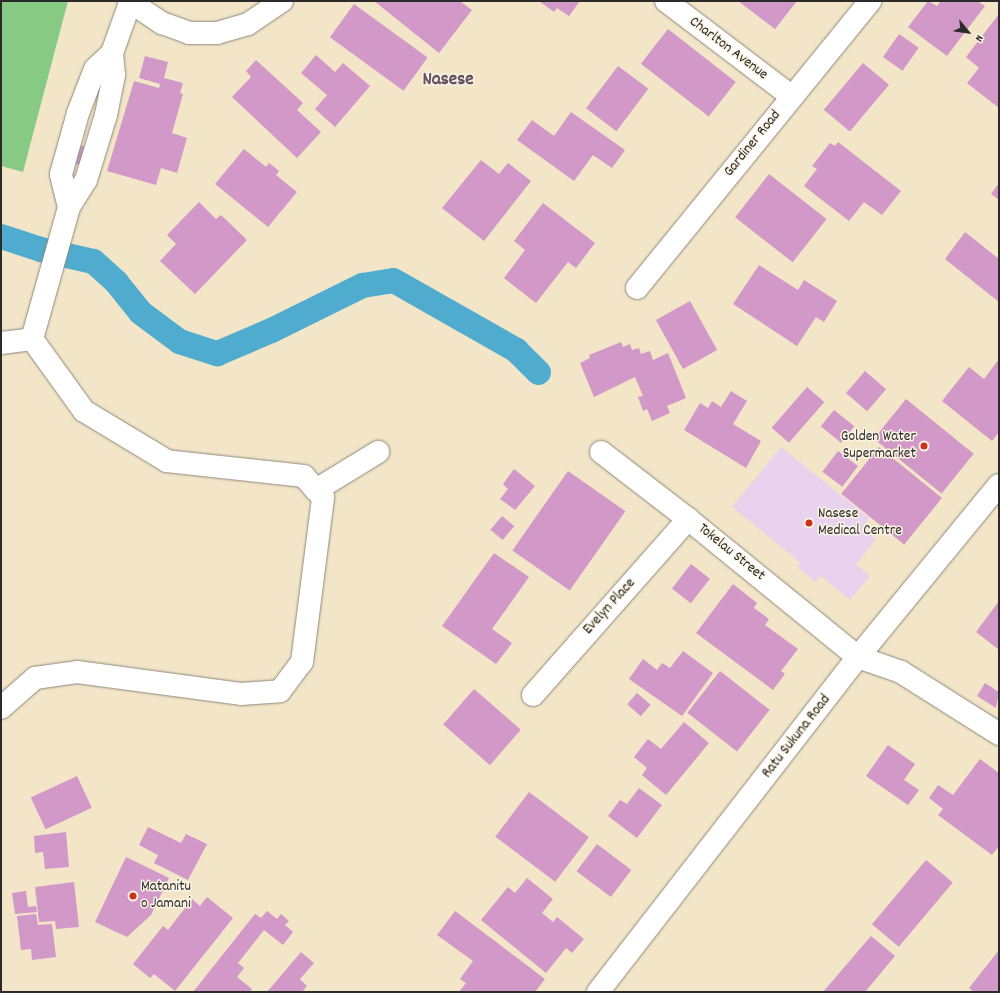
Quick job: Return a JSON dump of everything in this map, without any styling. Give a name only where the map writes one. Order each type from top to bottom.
[{"type":"street","points":[[32,339],[69,207],[61,174],[78,113],[95,69],[112,53],[130,2],[162,24],[189,33],[217,33],[248,24],[282,1]]},
{"type":"street","name":"Charlton Avenue","points":[[666,1],[791,96]]},
{"type":"street","name":"Gardiner Road","points":[[637,288],[791,96],[870,1]]},
{"type":"street","points":[[1,343],[32,339]]},
{"type":"street","points":[[1,708],[35,678],[77,672],[241,694],[280,691],[302,662],[323,497],[304,476],[167,461],[84,411],[32,339]]},
{"type":"street","points":[[316,490],[378,452]]},
{"type":"street","name":"Tokelau Street","points":[[601,452],[688,519],[858,657],[901,672],[999,734]]},
{"type":"street","name":"Ratu Sukuna Road","points":[[598,992],[858,657],[999,485]]},
{"type":"street","name":"Evelyn Place","points":[[533,694],[688,519]]},
{"type":"shaded area","name":"Nasese Medical Centre","points":[[781,447],[869,518],[862,527],[876,539],[856,564],[870,576],[850,600],[821,576],[816,582],[797,567],[801,563],[732,507]]},
{"type":"green space","points":[[1,1],[68,1],[23,172],[1,166]]},
{"type":"building","points":[[374,1],[460,1],[472,10],[439,53]]},
{"type":"building","points":[[539,1],[580,1],[569,16],[557,8],[554,12]]},
{"type":"building","points":[[738,1],[797,1],[775,29]]},
{"type":"building","points":[[928,1],[937,6],[941,1],[977,1],[985,6],[947,56],[908,27]]},
{"type":"building","points":[[354,4],[428,57],[404,91],[330,37]]},
{"type":"building","points":[[999,14],[999,108],[967,83],[979,68],[966,57]]},
{"type":"building","points":[[668,29],[736,82],[709,117],[641,64]]},
{"type":"building","points":[[899,34],[919,48],[903,71],[883,57]]},
{"type":"building","points":[[316,55],[335,72],[343,63],[370,86],[335,127],[315,109],[327,95],[301,73]]},
{"type":"building","points":[[145,56],[168,62],[164,78],[183,83],[180,93],[183,94],[172,133],[187,138],[177,173],[161,168],[156,185],[107,171],[134,81],[159,88],[160,84],[139,78]]},
{"type":"building","points":[[256,60],[303,103],[297,110],[321,132],[297,158],[232,97],[251,77],[246,71]]},
{"type":"building","points":[[863,63],[889,85],[850,132],[824,110]]},
{"type":"building","points":[[618,66],[648,89],[616,131],[586,108]]},
{"type":"building","points":[[571,112],[625,150],[612,168],[593,155],[574,181],[517,140],[532,120],[554,136]]},
{"type":"building","points":[[838,142],[901,191],[882,215],[864,202],[849,221],[804,186],[817,169],[812,166],[830,143],[835,146]]},
{"type":"building","points":[[75,144],[90,148],[86,166],[70,162]]},
{"type":"building","points":[[244,149],[266,167],[269,163],[279,171],[276,175],[297,192],[268,227],[215,184]]},
{"type":"building","points":[[481,160],[499,174],[508,163],[531,181],[484,241],[442,208]]},
{"type":"building","points":[[769,174],[827,219],[793,262],[735,217]]},
{"type":"building","points":[[999,183],[999,200],[991,194]]},
{"type":"building","points":[[199,202],[216,219],[221,215],[247,240],[195,294],[160,261],[176,244],[167,235]]},
{"type":"building","points":[[543,203],[595,243],[576,268],[568,262],[536,303],[504,278],[525,250],[514,241]]},
{"type":"building","points":[[965,232],[999,259],[999,302],[945,259]]},
{"type":"building","points":[[759,265],[798,290],[804,280],[837,301],[824,322],[816,317],[797,346],[733,304]]},
{"type":"building","points":[[690,301],[717,350],[683,369],[656,320]]},
{"type":"building","points":[[621,342],[623,347],[630,344],[632,350],[639,348],[641,354],[650,351],[653,360],[668,353],[686,398],[667,406],[670,413],[652,421],[647,409],[643,411],[638,397],[643,396],[635,377],[594,397],[580,363],[590,358],[589,355]]},
{"type":"building","points":[[999,359],[999,432],[992,441],[942,401],[969,367],[984,379]]},
{"type":"building","points":[[865,371],[886,389],[867,411],[846,393]]},
{"type":"building","points":[[807,387],[824,402],[789,443],[772,428]]},
{"type":"building","points":[[731,391],[747,401],[733,424],[761,441],[746,468],[684,430],[700,403],[708,408],[712,401],[721,407]]},
{"type":"building","name":"Golden Water Supermarket","points":[[906,399],[974,454],[942,493],[874,439]]},
{"type":"building","points":[[834,410],[854,426],[841,443],[821,426]]},
{"type":"building","points":[[879,447],[942,498],[904,545],[841,494]]},
{"type":"building","points":[[838,451],[858,466],[842,487],[822,472]]},
{"type":"building","points":[[514,469],[535,486],[515,510],[500,499],[508,489],[503,484]]},
{"type":"building","points":[[568,471],[625,511],[570,591],[512,550]]},
{"type":"building","points":[[502,516],[514,526],[503,540],[490,530]]},
{"type":"building","points":[[494,553],[529,577],[492,629],[512,643],[496,664],[442,626]]},
{"type":"building","points":[[691,564],[710,579],[691,603],[672,588]]},
{"type":"building","points":[[733,584],[757,603],[754,608],[769,619],[765,625],[798,649],[781,671],[785,674],[773,690],[696,633]]},
{"type":"building","points":[[999,601],[999,648],[998,649],[976,632]]},
{"type":"building","points":[[683,651],[713,673],[682,716],[629,679],[643,659],[657,670],[662,663],[670,668]]},
{"type":"building","points":[[720,671],[770,710],[737,752],[687,713]]},
{"type":"building","points":[[985,683],[999,692],[996,708],[977,696]]},
{"type":"building","points":[[474,689],[521,730],[490,765],[443,724]]},
{"type":"building","points":[[637,693],[651,705],[641,716],[627,704]]},
{"type":"building","points":[[684,722],[709,743],[666,795],[642,775],[647,768],[634,757],[648,739],[661,749]]},
{"type":"building","points":[[888,745],[915,764],[904,780],[919,790],[908,805],[866,776]]},
{"type":"building","points":[[980,759],[999,773],[999,846],[992,855],[938,815],[943,809],[929,798],[938,785],[953,795]]},
{"type":"building","points":[[77,776],[92,808],[46,829],[31,798]]},
{"type":"building","points":[[639,788],[662,805],[637,838],[608,816],[620,800],[627,804]]},
{"type":"building","points":[[529,792],[589,837],[555,882],[495,837]]},
{"type":"building","points":[[148,827],[181,843],[186,834],[207,844],[188,880],[154,863],[158,855],[139,845]]},
{"type":"building","points":[[66,832],[69,867],[45,869],[43,852],[35,853],[34,836]]},
{"type":"building","points":[[597,844],[631,870],[611,897],[577,871]]},
{"type":"building","name":"Matanitu o Jamani","points":[[126,857],[169,878],[151,915],[127,937],[95,922]]},
{"type":"building","points":[[926,860],[953,882],[899,947],[872,924]]},
{"type":"building","points":[[527,878],[553,899],[542,913],[553,922],[557,917],[584,939],[572,953],[566,948],[546,973],[481,920],[508,887],[515,893]]},
{"type":"building","points":[[74,882],[79,927],[56,929],[55,921],[39,922],[35,887]]},
{"type":"building","points":[[26,891],[28,907],[36,906],[37,912],[15,914],[12,893]]},
{"type":"building","points":[[207,897],[233,918],[175,991],[154,974],[150,978],[133,964],[163,926],[168,930],[192,899],[200,906]]},
{"type":"building","points":[[267,911],[277,919],[281,914],[289,921],[285,925],[293,932],[283,945],[264,930],[238,963],[244,968],[237,977],[252,989],[250,992],[193,992],[255,914],[261,918]]},
{"type":"building","points":[[455,911],[545,979],[535,992],[459,992],[466,983],[460,979],[473,961],[437,935]]},
{"type":"building","points":[[36,914],[38,925],[52,924],[56,957],[32,960],[31,949],[21,950],[17,916]]},
{"type":"building","points":[[871,936],[895,956],[865,992],[823,992]]},
{"type":"building","points":[[999,950],[999,992],[974,992],[969,988]]},
{"type":"building","points":[[301,952],[314,963],[300,979],[307,986],[302,992],[267,992]]},
{"type":"waterway","points":[[1,236],[40,249],[93,261],[116,282],[140,312],[179,341],[217,353],[271,330],[362,285],[393,280],[516,350],[538,372]]},
{"type":"place","name":"Golden Water Supermarket","points":[[924,446]]},
{"type":"place","name":"Nasese Medical Centre","points":[[809,523]]},
{"type":"place","name":"Matanitu o Jamani","points":[[133,896]]},
{"type":"district","name":"Nasese","points":[[448,81]]}]
